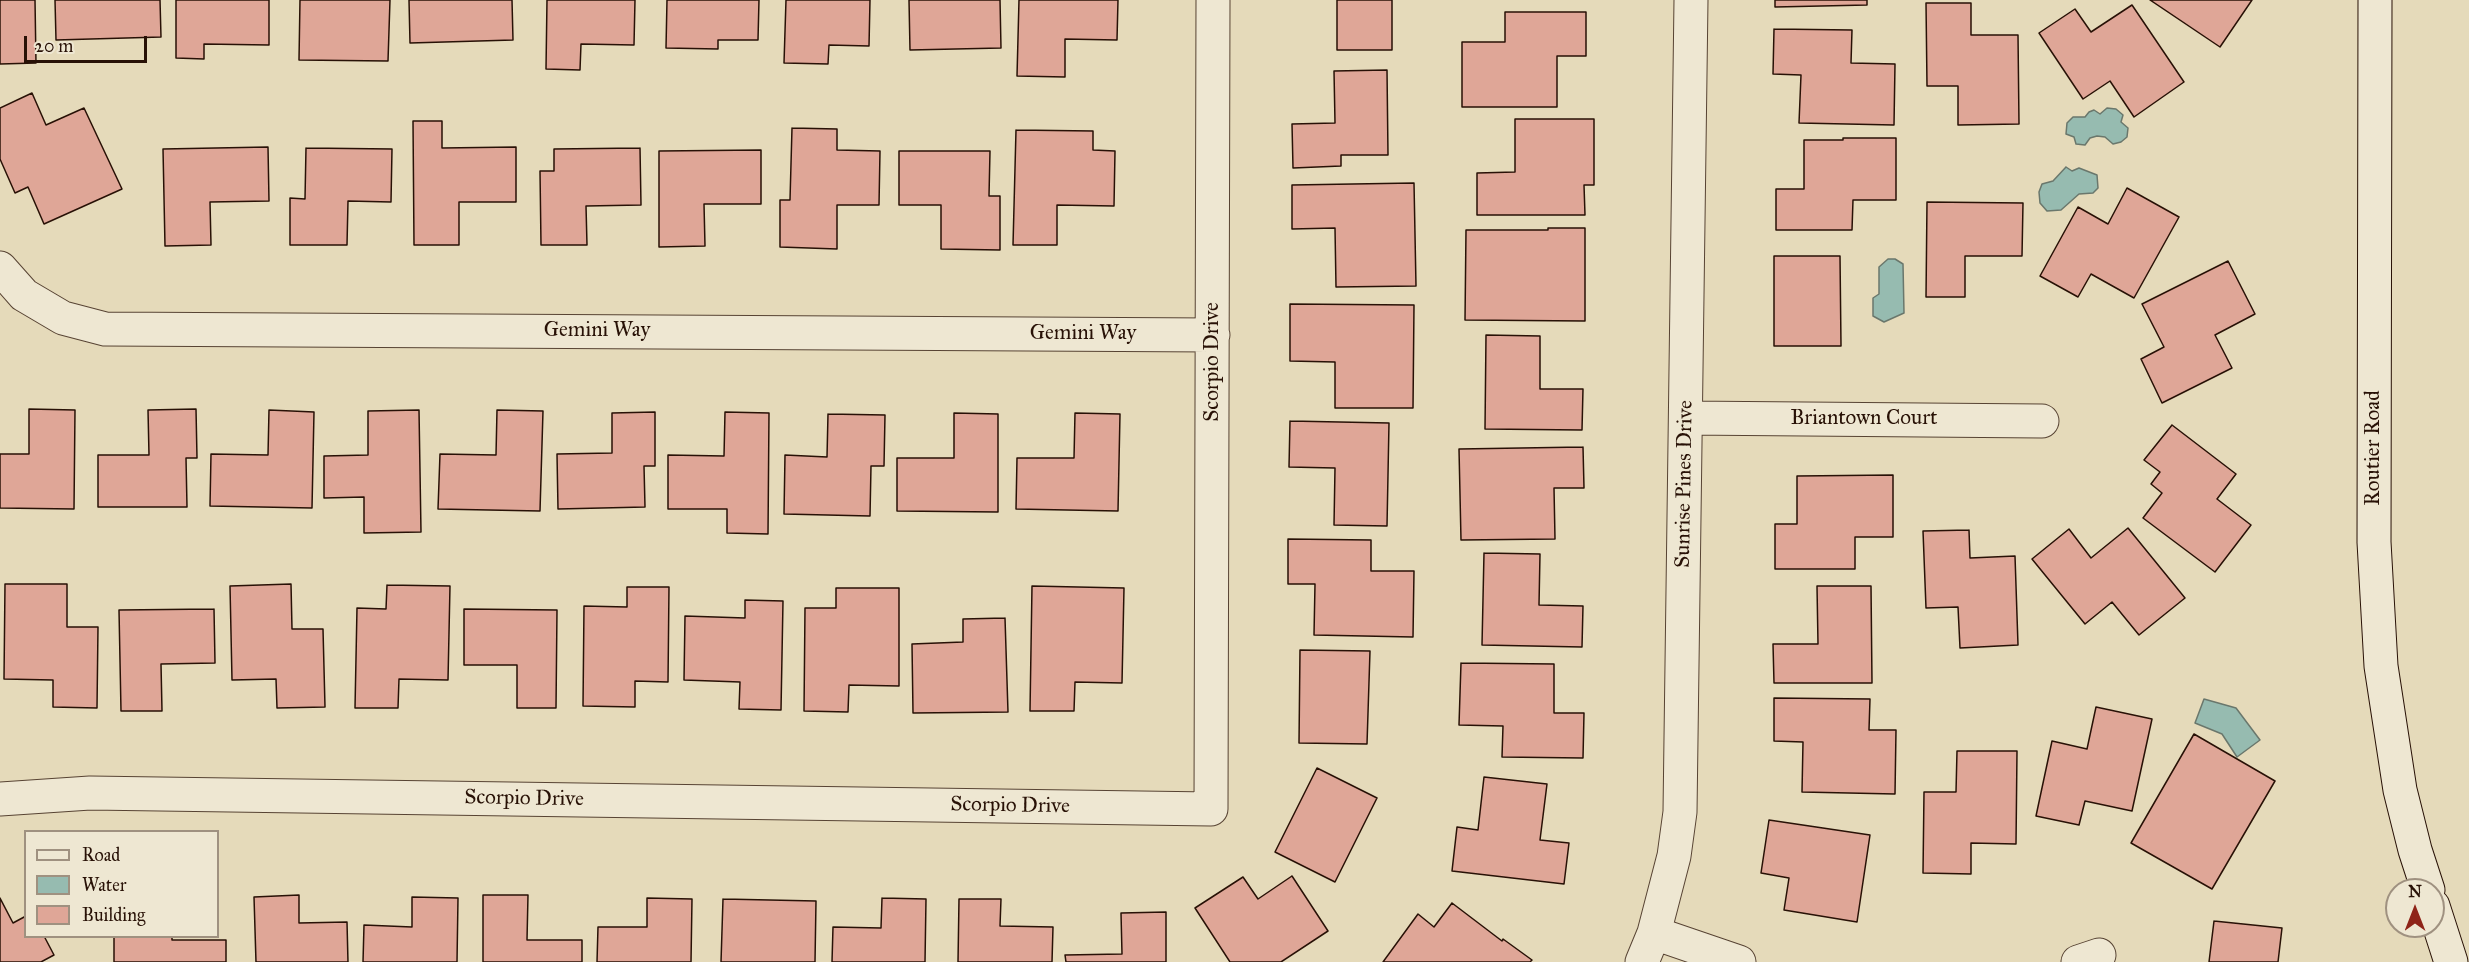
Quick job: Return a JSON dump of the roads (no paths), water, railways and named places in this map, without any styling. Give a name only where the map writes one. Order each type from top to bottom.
[{"type":"street","name":"Scorpio Drive","points":[[0,800],[38,795],[90,793],[1211,809],[1213,0]]},
{"type":"street","name":"Sunrise Pines Drive","points":[[1648,947],[1674,856],[1680,812],[1691,0]]},
{"type":"street","name":"Routier Road","points":[[2375,0],[2374,542],[2380,655],[2400,790],[2424,878]]},
{"type":"street","name":"Gemini Way","points":[[0,268],[24,295],[63,318],[105,329],[1213,335]]},
{"type":"street","name":"Briantown Court","points":[[1686,418],[2042,421]]},
{"type":"street","points":[[2443,938],[2451,962]]},
{"type":"street","points":[[1648,947],[1739,962]]},
{"type":"water","points":[[2107,108],[2116,109],[2123,115],[2121,122],[2128,128],[2127,137],[2121,142],[2113,144],[2105,137],[2097,136],[2090,138],[2085,145],[2076,144],[2074,137],[2066,134],[2067,123],[2073,117],[2085,117],[2094,110],[2100,114]]},
{"type":"water","points":[[2066,167],[2072,171],[2079,168],[2097,175],[2098,188],[2093,193],[2079,194],[2061,210],[2047,211],[2040,203],[2039,192],[2042,184],[2053,181]]},
{"type":"water","points":[[1888,259],[1895,259],[1903,264],[1904,313],[1884,322],[1873,316],[1873,298],[1879,294],[1879,267]]},
{"type":"water","points":[[2204,699],[2236,708],[2260,740],[2237,757],[2222,734],[2195,723]]}]
